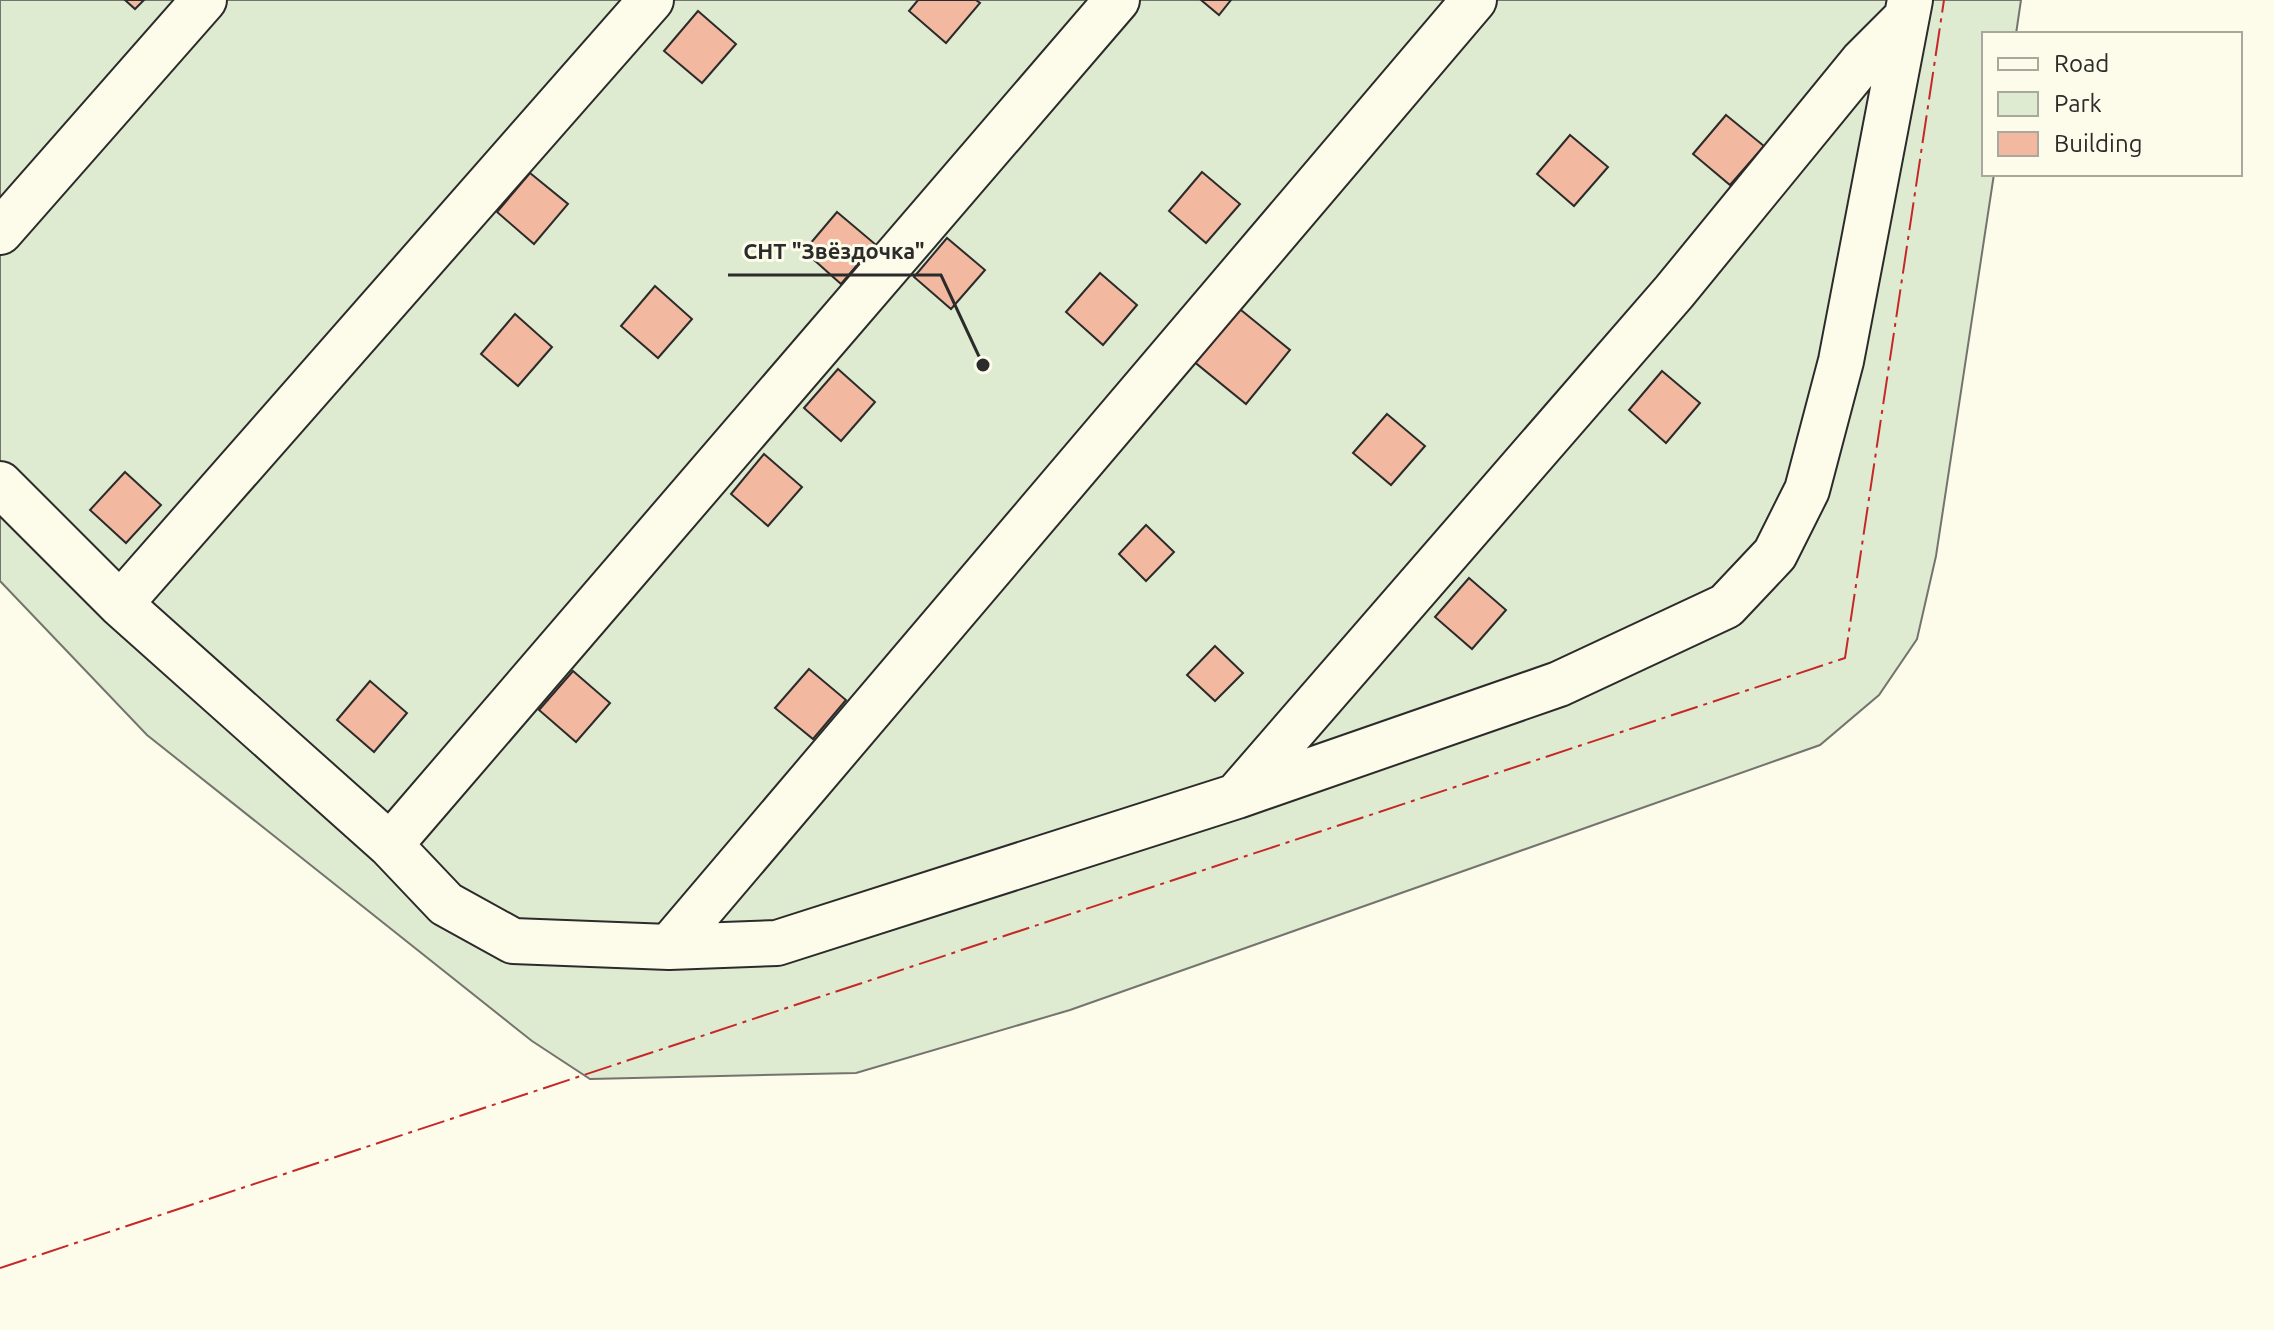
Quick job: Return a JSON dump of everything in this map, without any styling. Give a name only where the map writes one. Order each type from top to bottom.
[{"type":"lane","points":[[0,232],[204,0]]},
{"type":"lane","points":[[120,604],[651,0]]},
{"type":"lane","points":[[390,845],[1117,0]]},
{"type":"lane","points":[[669,947],[1474,0]]},
{"type":"lane","points":[[0,484],[120,604],[390,845],[446,904],[513,941],[669,947],[777,943],[1237,796],[1559,684],[1726,606],[1775,554],[1807,490],[1841,361],[1908,9]]},
{"type":"lane","points":[[1237,796],[1674,292],[1908,9]]},
{"type":"green space","points":[[0,0],[2021,0],[2016,32],[1982,32],[1982,176],[1994,176],[1936,556],[1917,639],[1879,695],[1820,745],[1070,1010],[856,1073],[590,1079],[532,1041],[147,735],[0,581]]},
{"type":"building","points":[[125,0],[144,0],[135,9]]},
{"type":"building","points":[[918,0],[976,0],[980,3],[946,43],[909,11]]},
{"type":"building","points":[[1201,0],[1231,0],[1219,15]]},
{"type":"building","points":[[698,11],[736,44],[702,83],[664,51]]},
{"type":"building","points":[[1726,115],[1764,146],[1730,185],[1693,154]]},
{"type":"building","points":[[1570,135],[1608,167],[1574,206],[1537,174]]},
{"type":"building","points":[[1202,172],[1240,204],[1206,243],[1169,211]]},
{"type":"building","points":[[530,173],[568,204],[534,244],[497,212]]},
{"type":"building","points":[[837,212],[875,244],[841,284],[804,251]]},
{"type":"building","points":[[947,238],[985,270],[951,309],[914,277]]},
{"type":"building","points":[[1100,273],[1137,305],[1103,345],[1066,312]]},
{"type":"building","points":[[655,286],[692,319],[658,358],[621,326]]},
{"type":"building","points":[[1236,306],[1290,350],[1246,404],[1192,360]]},
{"type":"building","points":[[515,314],[552,347],[518,386],[481,354]]},
{"type":"building","points":[[838,369],[875,402],[841,441],[804,408]]},
{"type":"building","points":[[1662,371],[1700,403],[1666,443],[1629,410]]},
{"type":"building","points":[[1387,414],[1425,446],[1391,485],[1353,453]]},
{"type":"building","points":[[764,454],[802,487],[768,526],[731,494]]},
{"type":"building","points":[[125,472],[161,505],[126,543],[90,510]]},
{"type":"building","points":[[1146,525],[1174,552],[1146,581],[1119,554]]},
{"type":"building","points":[[1469,578],[1506,610],[1472,649],[1435,617]]},
{"type":"building","points":[[1215,646],[1243,673],[1215,701],[1187,675]]},
{"type":"building","points":[[809,669],[846,700],[813,739],[775,708]]},
{"type":"building","points":[[573,671],[610,703],[576,742],[539,710]]},
{"type":"building","points":[[370,681],[407,713],[374,752],[337,720]]},
{"type":"power","points":[[0,1268],[1845,658],[1944,0]]},
{"type":"place","name":"СНТ \"Звёздочка\"","points":[[983,365]]}]
